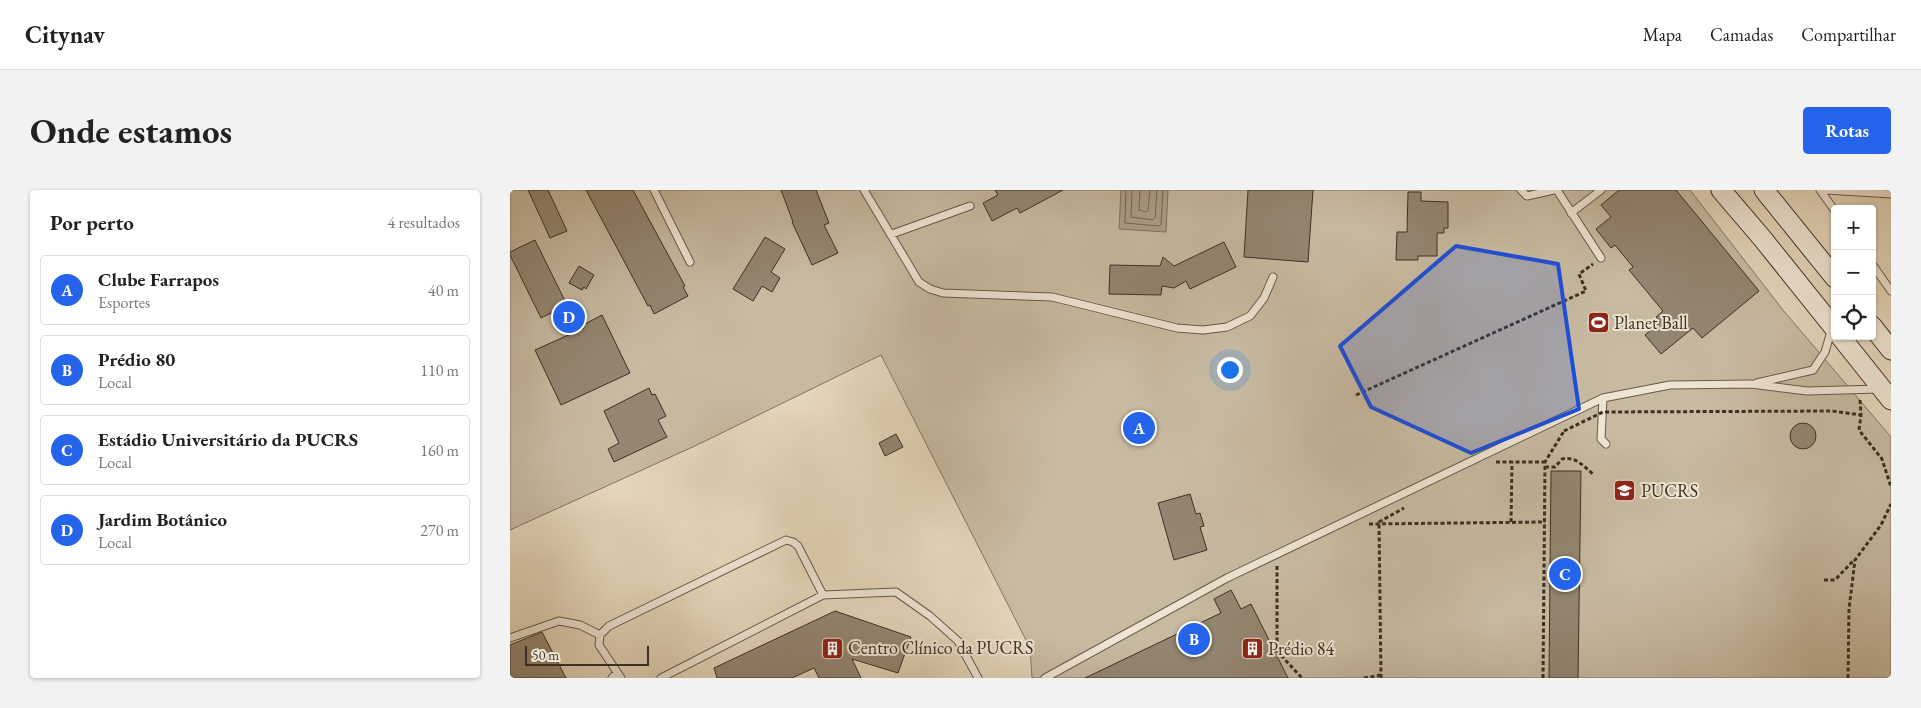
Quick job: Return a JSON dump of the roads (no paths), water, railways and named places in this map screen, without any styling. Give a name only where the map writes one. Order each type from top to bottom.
[{"type":"main road","points":[[1721,190],[1831,323]]},
{"type":"main road","points":[[1764,190],[1831,273]]},
{"type":"main road","points":[[1876,331],[1891,350]]},
{"type":"main road","points":[[1844,340],[1887,395]]},
{"type":"lane","points":[[654,190],[690,262]]},
{"type":"lane","points":[[864,190],[920,282],[930,290],[942,293],[1052,297],[1177,328],[1203,330],[1227,327],[1250,316],[1264,298],[1273,277]]},
{"type":"lane","points":[[1521,190],[1527,196],[1556,190],[1601,258]]},
{"type":"lane","points":[[1571,212],[1601,190]]},
{"type":"lane","points":[[1820,190],[1831,205]]},
{"type":"lane","points":[[1826,190],[1891,194]]},
{"type":"lane","points":[[892,234],[970,206]]},
{"type":"lane","points":[[1876,269],[1891,290]]},
{"type":"lane","points":[[1751,384],[1813,370],[1831,339]]},
{"type":"lane","points":[[1045,678],[1227,578],[1603,398],[1670,385],[1751,384],[1807,391],[1859,389],[1887,395]]},
{"type":"lane","points":[[1603,398],[1601,440],[1606,444]]},
{"type":"lane","points":[[617,676],[599,645],[600,635],[609,626],[786,540],[798,546],[823,596]]},
{"type":"lane","points":[[661,678],[823,596],[896,592],[930,616],[958,641],[978,678]]},
{"type":"lane","points":[[510,638],[559,621],[580,625],[600,635]]},
{"type":"water","points":[[1121,190],[1168,190],[1166,232],[1119,229]]},
{"type":"place","name":"Jardim Botânico","points":[[569,317]]},
{"type":"place","name":"Planet Ball","points":[[1598,323]]},
{"type":"place","name":"Clube Farrapos","points":[[1139,428]]},
{"type":"place","name":"PUCRS","points":[[1625,491]]},
{"type":"place","name":"Estádio Universitário da PUCRS","points":[[1565,574]]},
{"type":"place","name":"Prédio 80","points":[[1194,639]]},
{"type":"place","name":"Centro Clínico da PUCRS","points":[[832,648]]},
{"type":"place","name":"Prédio 84","points":[[1252,649]]}]
